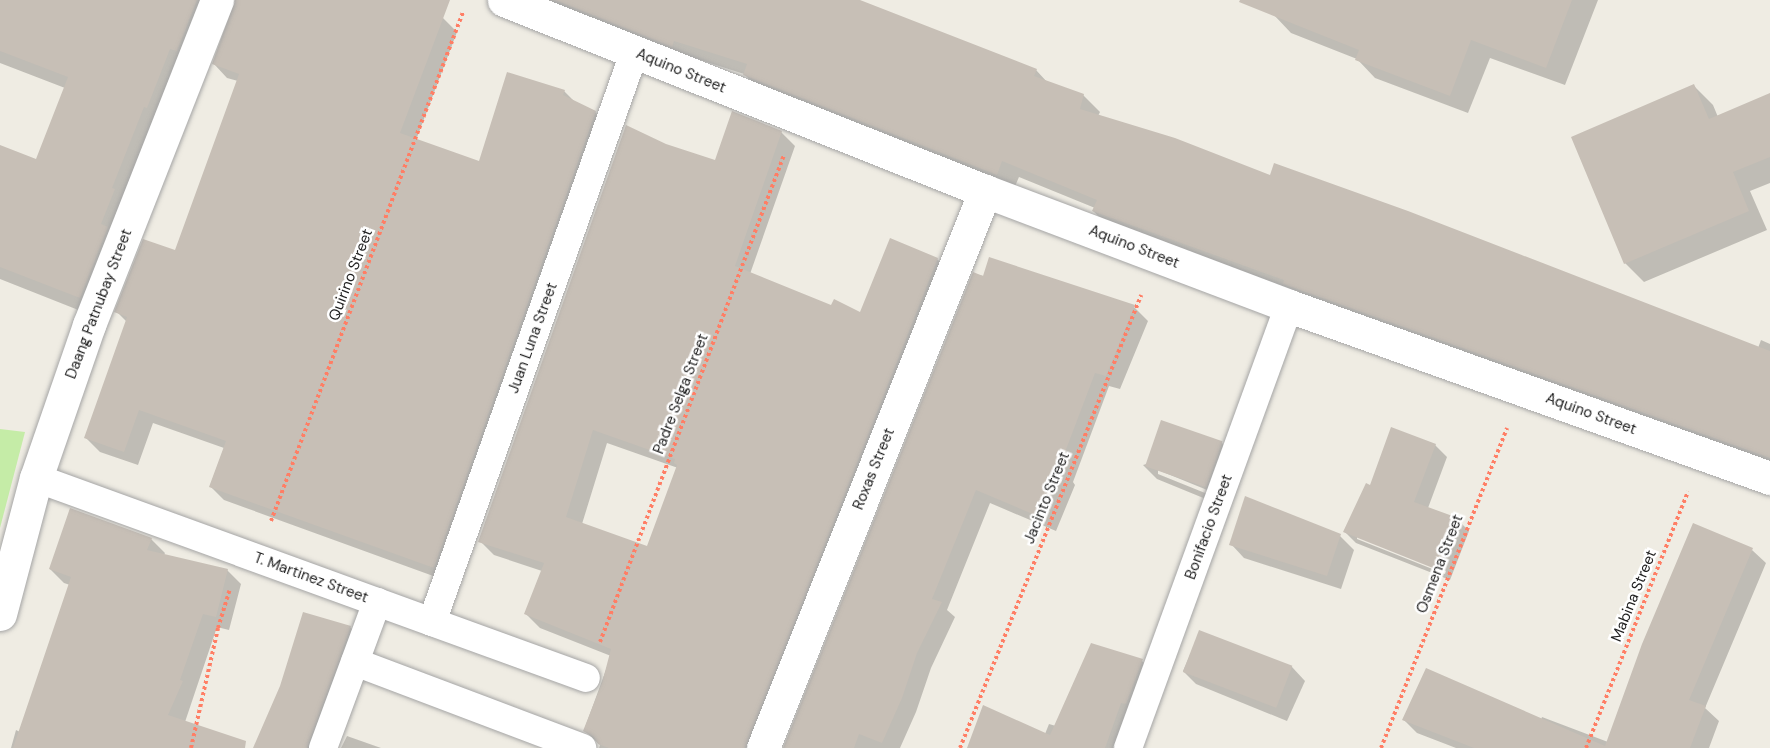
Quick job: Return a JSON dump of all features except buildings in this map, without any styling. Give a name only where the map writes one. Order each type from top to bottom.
[{"type":"street","name":"Daang Patnubay Street","points":[[0,615],[36,478],[89,325],[217,0]]},
{"type":"street","name":"Aquino Street","points":[[504,0],[985,191],[1289,306],[1770,478]]},
{"type":"street","name":"Roxas Street","points":[[764,748],[985,191]]},
{"type":"lane","name":"Juan Luna Street","points":[[432,622],[634,53]]},
{"type":"lane","name":"Bonifacio Street","points":[[1128,748],[1289,306]]},
{"type":"lane","name":"T. Martinez Street","points":[[36,478],[586,678]]},
{"type":"lane","points":[[323,748],[377,602]]},
{"type":"lane","points":[[355,662],[582,748]]},
{"type":"path","name":"Quirino Street","points":[[191,748],[218,628],[464,11]]},
{"type":"path","name":"Padre Selga Street","points":[[586,678],[798,118]]},
{"type":"path","name":"Jacinto Street","points":[[960,748],[1157,256]]},
{"type":"path","name":"Osmena Street","points":[[1381,748],[1522,389]]},
{"type":"path","name":"Mabina Street","points":[[1586,748],[1704,454]]},
{"type":"green space","points":[[0,429],[25,432],[0,528]]}]
